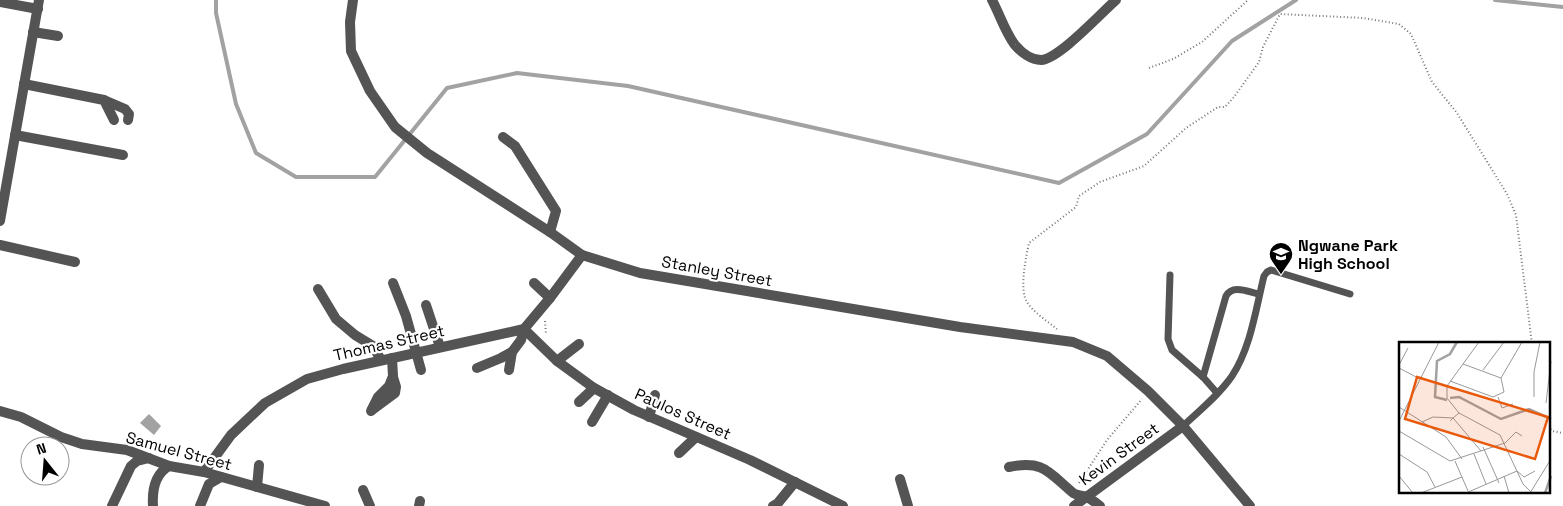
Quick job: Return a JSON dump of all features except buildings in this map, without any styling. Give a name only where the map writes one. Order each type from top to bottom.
[{"type":"street","name":"Stanley Street","points":[[353,0],[350,22],[352,51],[370,91],[395,127],[427,153],[550,232],[582,255],[640,273],[960,327],[1073,342],[1107,356],[1148,392],[1183,426],[1250,506]]},
{"type":"street","points":[[992,0],[1014,44],[1024,54],[1033,59],[1042,60],[1054,55],[1070,43],[1116,0]]},
{"type":"street","points":[[0,2],[38,4],[16,134],[2,195],[0,221]]},
{"type":"street","points":[[34,32],[58,36]]},
{"type":"street","points":[[24,84],[104,100],[125,109],[129,114],[128,120]]},
{"type":"street","points":[[104,100],[114,120]]},
{"type":"street","points":[[16,134],[123,155]]},
{"type":"street","points":[[503,137],[515,146],[556,211],[550,232]]},
{"type":"street","points":[[0,245],[75,262]]},
{"type":"street","points":[[509,370],[512,352],[521,340],[524,329],[582,255]]},
{"type":"street","points":[[393,282],[406,316],[421,370]]},
{"type":"street","points":[[534,283],[550,298]]},
{"type":"street","points":[[318,289],[336,319],[354,335],[373,346],[387,359],[393,376]]},
{"type":"street","points":[[426,305],[440,347]]},
{"type":"street","name":"Thomas Street","points":[[204,472],[231,434],[265,403],[307,379],[416,352],[524,329]]},
{"type":"street","name":"Paulos Street","points":[[524,329],[557,361],[594,388],[649,416],[750,460],[842,506]]},
{"type":"street","points":[[557,361],[580,344]]},
{"type":"street","points":[[478,368],[512,352]]},
{"type":"street","points":[[579,402],[594,388]]},
{"type":"street","points":[[592,422],[608,395]]},
{"type":"street","points":[[649,416],[655,395]]},
{"type":"street","name":"Samuel Street","points":[[0,411],[21,417],[61,437],[82,444],[127,450],[169,466],[204,472],[325,506]]},
{"type":"street","name":"Kevin Street","points":[[1074,506],[1183,426]]},
{"type":"street","points":[[678,453],[696,437]]},
{"type":"street","points":[[112,506],[131,466],[137,461],[150,458]]},
{"type":"street","points":[[1010,467],[1026,464],[1046,470],[1073,494],[1086,496],[1100,506]]},
{"type":"street","points":[[257,487],[259,465]]},
{"type":"street","points":[[153,506],[152,493],[160,471],[169,466]]},
{"type":"street","points":[[200,506],[209,484],[222,477]]},
{"type":"street","points":[[900,479],[908,506]]},
{"type":"street","points":[[773,506],[778,503],[795,482]]},
{"type":"street","points":[[363,490],[370,506]]},
{"type":"lane","points":[[1183,426],[1232,377],[1242,358],[1264,276],[1267,272],[1271,270],[1350,294]]},
{"type":"lane","points":[[1170,275],[1168,339],[1172,350],[1203,377],[1217,393]]},
{"type":"lane","points":[[1203,377],[1229,291],[1234,289],[1259,294]]},
{"type":"path","points":[[1149,68],[1173,59],[1202,42],[1248,0]]},
{"type":"path","points":[[1060,331],[1026,301],[1022,284],[1025,277],[1024,266],[1028,243],[1076,207],[1079,196],[1100,182],[1144,166],[1186,128],[1218,107],[1225,107],[1259,62],[1263,46],[1280,14],[1363,18],[1399,24],[1411,34],[1432,82],[1457,112],[1507,194],[1516,215],[1532,342]]},
{"type":"path","points":[[1073,494],[1090,465],[1108,440],[1148,392]]},
{"type":"path","points":[[1550,428],[1552,431],[1563,433]]},
{"type":"shaded area","points":[[149,414],[161,426],[154,435],[140,423]]},
{"type":"waterway","points":[[216,0],[216,13],[236,104],[256,153],[296,177],[375,177],[447,88],[517,73],[628,86],[1059,183],[1147,134],[1232,41],[1296,0]]},
{"type":"waterway","points":[[1495,0],[1563,7]]},
{"type":"place","name":"Ngwane Park High School","points":[[1281,275]]}]
